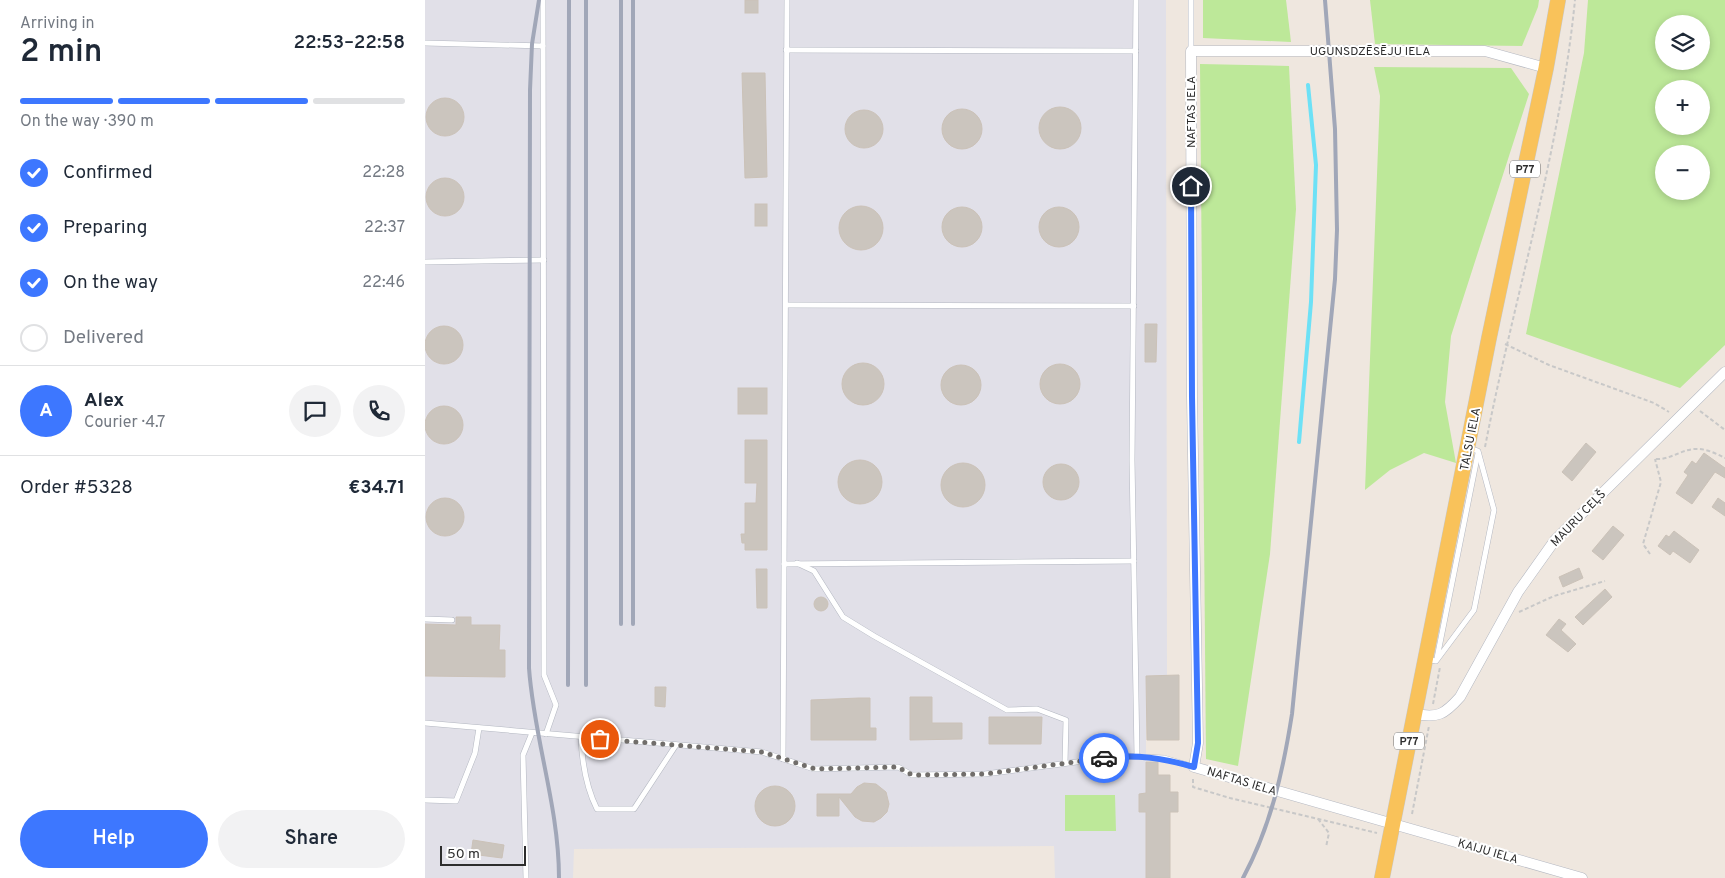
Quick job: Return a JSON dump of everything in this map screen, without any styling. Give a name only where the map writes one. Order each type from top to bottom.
[{"type":"main road","name":"TALSU IELA","points":[[1382,878],[1415,714],[1431,660],[1473,449],[1489,338],[1546,68],[1558,0]]},
{"type":"street","name":"UGUNSDZĒSĒJU IELA","points":[[1191,51],[1485,51],[1546,68]]},
{"type":"street","name":"NAFTAS IELA","points":[[1191,51],[1192,397],[1198,743],[1194,767],[1393,824]]},
{"type":"street","name":"MAURU CEĻŠ","points":[[1430,717],[1448,711],[1459,697],[1519,592],[1555,540],[1725,372]]},
{"type":"street","points":[[1415,714],[1430,717]]},
{"type":"street","name":"KAIJU IELA","points":[[1393,824],[1582,878]]},
{"type":"lane","points":[[543,0],[545,675],[556,705],[546,734]]},
{"type":"lane","points":[[783,759],[787,0]]},
{"type":"lane","points":[[1136,0],[1132,460],[1137,756]]},
{"type":"lane","name":"NAFTAS IELA","points":[[1191,0],[1191,51]]},
{"type":"lane","points":[[425,43],[543,46]]},
{"type":"lane","points":[[787,50],[1136,51]]},
{"type":"lane","points":[[425,262],[544,260]]},
{"type":"lane","points":[[786,305],[1134,306]]},
{"type":"lane","points":[[1431,660],[1443,652],[1474,610],[1494,510],[1481,464],[1473,449]]},
{"type":"lane","points":[[784,564],[1134,562]]},
{"type":"lane","points":[[797,564],[813,571],[843,617],[873,636],[1007,710],[1037,709],[1066,720],[1065,763]]},
{"type":"lane","points":[[425,619],[451,620]]},
{"type":"lane","points":[[425,723],[762,752],[815,769],[898,767],[912,775],[985,774],[1122,756],[1164,758],[1194,767]]},
{"type":"lane","points":[[425,800],[455,801],[475,753],[479,728]]},
{"type":"lane","points":[[526,878],[523,754],[532,733]]},
{"type":"lane","points":[[581,737],[581,757],[587,784],[597,809],[634,809],[676,745]]},
{"type":"path","points":[[1481,464],[1505,345],[1557,119],[1570,45],[1575,0]]},
{"type":"path","points":[[1489,338],[1549,366],[1654,404],[1677,418]]},
{"type":"path","points":[[1689,406],[1701,412],[1725,430]]},
{"type":"path","points":[[1655,460],[1666,460],[1690,449],[1700,448],[1725,458]]},
{"type":"path","points":[[1644,450],[1655,460],[1661,482],[1643,544],[1650,554]]},
{"type":"path","points":[[1505,616],[1526,610],[1555,596],[1605,581]]},
{"type":"path","points":[[1412,814],[1443,652]]},
{"type":"path","points":[[1194,767],[1193,787],[1230,798],[1378,833]]},
{"type":"path","points":[[1319,819],[1329,833],[1326,846]]},
{"type":"shaded area","points":[[425,0],[1166,0],[1167,676],[1146,676],[1146,762],[1162,878],[1055,878],[1054,846],[574,849],[573,878],[425,878]]},
{"type":"green space","points":[[1203,0],[1286,0],[1291,42],[1203,38]]},
{"type":"green space","points":[[1370,0],[1539,0],[1522,46],[1375,44]]},
{"type":"green space","points":[[1588,0],[1725,0],[1725,345],[1680,388],[1526,334],[1584,53]]},
{"type":"green space","points":[[1200,64],[1289,66],[1296,209],[1270,554],[1238,766],[1206,759]]},
{"type":"green space","points":[[1374,67],[1511,68],[1529,94],[1451,336],[1445,402],[1456,463],[1424,453],[1390,470],[1365,490],[1380,96]]},
{"type":"green space","points":[[1065,795],[1115,795],[1116,831],[1065,831]]},
{"type":"building","points":[[745,0],[758,0],[758,13],[745,13]]},
{"type":"building","points":[[742,73],[765,73],[767,177],[745,178]]},
{"type":"building","points":[[445,98],[452,99],[458,104],[463,110],[463,124],[458,130],[452,135],[445,136],[438,135],[432,130],[427,124],[426,117],[427,110],[432,104],[438,99]]},
{"type":"building","points":[[1060,107],[1068,109],[1077,117],[1081,128],[1079,136],[1071,145],[1060,149],[1052,147],[1043,139],[1039,128],[1041,120],[1049,111]]},
{"type":"building","points":[[966,109],[973,112],[979,118],[982,129],[981,137],[973,146],[966,149],[958,149],[951,146],[943,137],[942,125],[945,118],[954,110]]},
{"type":"building","points":[[864,110],[877,116],[883,129],[877,142],[864,148],[851,142],[845,129],[851,116]]},
{"type":"building","points":[[445,178],[452,179],[458,184],[463,190],[463,204],[458,210],[452,215],[445,216],[438,215],[432,210],[427,204],[426,197],[427,190],[432,184],[438,179]]},
{"type":"building","points":[[755,204],[767,204],[767,226],[755,226]]},
{"type":"building","points":[[865,206],[877,212],[882,219],[882,237],[877,244],[870,249],[857,250],[849,247],[842,240],[839,224],[842,216],[849,209]]},
{"type":"building","points":[[966,207],[973,210],[979,216],[982,227],[981,235],[973,244],[966,247],[958,247],[951,244],[943,235],[942,223],[945,216],[954,208]]},
{"type":"building","points":[[1063,207],[1070,210],[1076,216],[1079,227],[1078,235],[1070,244],[1063,247],[1055,247],[1048,244],[1040,235],[1039,223],[1042,216],[1051,208]]},
{"type":"building","points":[[1145,324],[1157,324],[1156,362],[1145,362]]},
{"type":"building","points":[[444,326],[451,327],[457,332],[462,338],[462,352],[457,358],[451,363],[444,364],[437,363],[431,358],[426,352],[425,345],[426,338],[431,332],[437,327]]},
{"type":"building","points":[[863,363],[871,365],[880,373],[884,384],[882,392],[874,401],[863,405],[855,403],[846,395],[842,384],[844,376],[852,367]]},
{"type":"building","points":[[1064,364],[1071,367],[1077,373],[1080,384],[1079,392],[1071,401],[1064,404],[1056,404],[1049,401],[1041,392],[1040,380],[1043,373],[1052,365]]},
{"type":"building","points":[[965,365],[972,368],[978,374],[981,385],[980,393],[972,402],[965,405],[957,405],[950,402],[942,393],[941,381],[944,374],[953,366]]},
{"type":"building","points":[[738,388],[767,388],[767,414],[738,414]]},
{"type":"building","points":[[444,406],[451,407],[457,412],[462,418],[462,432],[457,438],[451,443],[444,444],[437,443],[431,438],[426,432],[425,425],[426,418],[431,412],[437,407]]},
{"type":"building","points":[[745,440],[767,440],[767,550],[745,550],[745,543],[742,543],[741,534],[745,534],[745,503],[756,503],[757,483],[745,483]]},
{"type":"building","points":[[1586,443],[1596,452],[1572,481],[1562,472]]},
{"type":"building","points":[[1704,453],[1725,468],[1725,478],[1715,472],[1692,504],[1676,493],[1688,475],[1684,472],[1692,461],[1696,464]]},
{"type":"building","points":[[864,460],[876,466],[881,473],[881,491],[876,498],[869,503],[856,504],[848,501],[841,494],[838,478],[841,470],[848,463]]},
{"type":"building","points":[[967,463],[979,469],[984,476],[984,494],[979,501],[972,506],[959,507],[951,504],[944,497],[941,481],[944,473],[951,466]]},
{"type":"building","points":[[1061,464],[1068,465],[1074,469],[1078,475],[1078,489],[1074,495],[1068,499],[1061,500],[1054,499],[1048,495],[1044,489],[1043,482],[1044,475],[1048,469],[1054,465]]},
{"type":"building","points":[[445,498],[452,499],[458,504],[463,510],[463,524],[458,530],[452,535],[445,536],[438,535],[432,530],[427,524],[426,517],[427,510],[432,504],[438,499]]},
{"type":"building","points":[[1718,498],[1725,503],[1725,516],[1712,507]]},
{"type":"building","points":[[1613,526],[1624,535],[1603,560],[1592,551]]},
{"type":"building","points":[[1674,531],[1699,550],[1690,563],[1673,551],[1670,555],[1658,546],[1666,535],[1669,537]]},
{"type":"building","points":[[1579,568],[1583,578],[1563,587],[1559,577]]},
{"type":"building","points":[[756,569],[767,569],[767,608],[757,608]]},
{"type":"building","points":[[1605,589],[1612,597],[1583,625],[1575,617]]},
{"type":"building","points":[[818,597],[824,597],[828,604],[824,611],[818,611],[814,607],[814,601]]},
{"type":"building","points":[[456,617],[471,617],[471,625],[500,625],[499,650],[505,650],[505,677],[425,676],[425,624],[456,625]]},
{"type":"building","points":[[1559,619],[1566,624],[1561,630],[1576,644],[1568,652],[1546,635]]},
{"type":"building","points":[[1179,675],[1179,740],[1147,740],[1146,676]]},
{"type":"building","points":[[655,687],[666,687],[665,707],[655,706]]},
{"type":"building","points":[[910,697],[932,697],[932,723],[962,723],[962,739],[910,740]]},
{"type":"building","points":[[870,698],[870,728],[876,728],[876,740],[811,740],[811,700]]},
{"type":"building","points":[[989,717],[1042,717],[1041,744],[989,744]]},
{"type":"building","points":[[1146,762],[1158,762],[1158,775],[1170,775],[1170,792],[1178,792],[1178,812],[1170,812],[1170,878],[1146,878],[1146,812],[1139,812],[1139,794],[1146,793]]},
{"type":"building","points":[[864,783],[876,784],[886,792],[889,804],[887,812],[881,818],[874,822],[862,821],[855,817],[839,797],[839,816],[817,816],[817,794],[851,794]]},
{"type":"building","points":[[775,786],[789,792],[795,806],[789,820],[775,826],[761,820],[755,806],[761,792]]},
{"type":"building","points":[[473,840],[504,845],[502,858],[471,854]]},
{"type":"waterway","points":[[1299,442],[1311,302],[1316,165],[1308,85]]},
{"type":"railway","points":[[539,0],[532,44],[530,90],[529,668],[536,721],[555,825],[559,878]]},
{"type":"railway","points":[[568,685],[569,0]]},
{"type":"railway","points":[[586,0],[586,685]]},
{"type":"railway","points":[[621,0],[621,624]]},
{"type":"railway","points":[[633,0],[633,624]]},
{"type":"railway","points":[[1243,878],[1253,858],[1275,798],[1292,714],[1335,279],[1337,230],[1335,129],[1325,0]]},
{"type":"way so far","points":[[600,739],[762,752],[815,769],[898,767],[912,775],[985,774],[1104,758]]},
{"type":"route","points":[[1104,758],[1146,756],[1164,758],[1194,767],[1198,743],[1192,397],[1191,186]]}]
